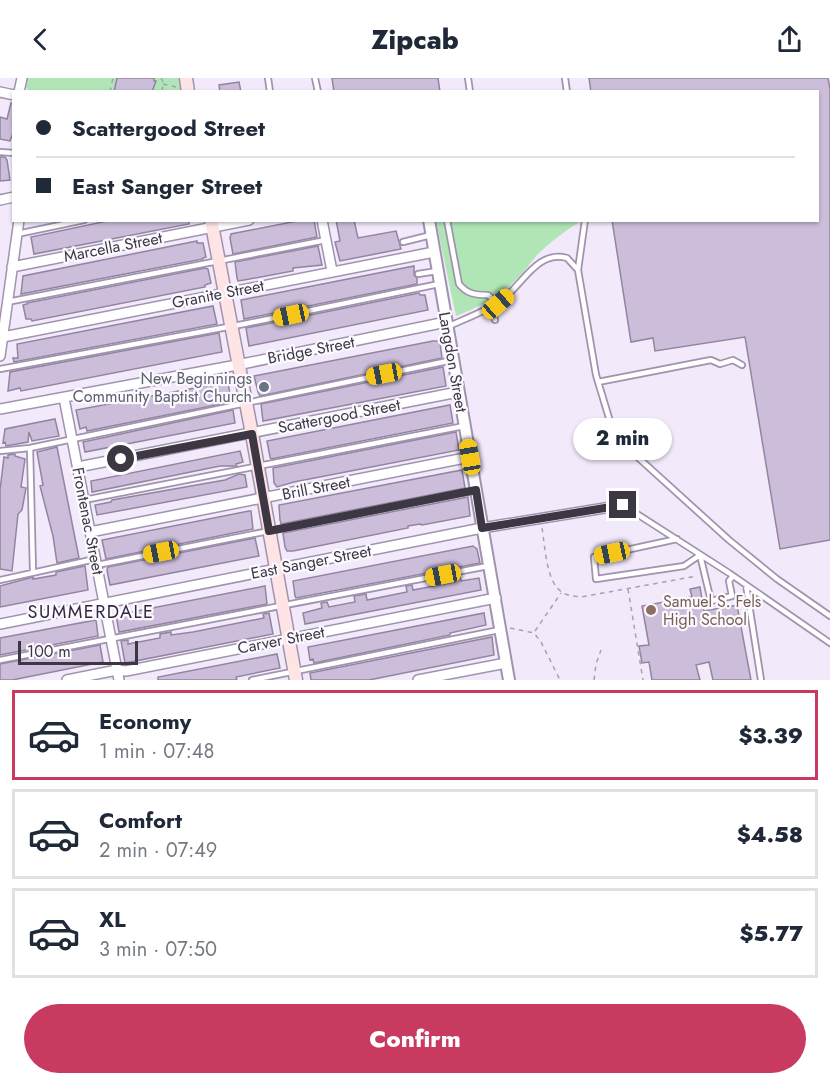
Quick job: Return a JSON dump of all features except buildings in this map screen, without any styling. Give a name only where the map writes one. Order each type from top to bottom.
[{"type":"main road","points":[[182,89],[186,78]]},
{"type":"main road","points":[[212,224],[295,676]]},
{"type":"street","points":[[0,356],[19,222]]},
{"type":"street","name":"Marcella Street","points":[[12,267],[230,222]]},
{"type":"street","points":[[322,222],[332,271]]},
{"type":"street","name":"Langdon Street","points":[[429,222],[488,567],[505,629],[509,680]]},
{"type":"street","name":"Granite Street","points":[[3,337],[434,252]]},
{"type":"street","name":"Bridge Street","points":[[0,409],[446,325]]},
{"type":"street","name":"Scattergood Street","points":[[78,467],[458,392]]},
{"type":"street","name":"Frontenac Street","points":[[64,398],[118,675]]},
{"type":"street","name":"Brill Street","points":[[90,532],[470,457]]},
{"type":"street","name":"East Sanger Street","points":[[0,624],[482,528],[623,505]]},
{"type":"street","name":"Carver Street","points":[[67,680],[118,675],[126,671],[288,638],[496,598]]},
{"type":"street","points":[[418,680],[506,663]]},
{"type":"lane","points":[[17,234],[74,222]]},
{"type":"lane","points":[[447,222],[459,284],[465,291],[475,295],[488,295],[498,304]]},
{"type":"lane","points":[[585,222],[578,270],[598,382],[609,418],[618,436],[632,452],[738,547],[777,579],[830,616]]},
{"type":"lane","points":[[403,242],[431,235]]},
{"type":"lane","points":[[7,302],[326,240]]},
{"type":"lane","points":[[446,325],[498,304],[538,263],[549,257],[567,258],[578,270]]},
{"type":"lane","points":[[418,274],[437,271]]},
{"type":"lane","points":[[0,369],[231,327],[440,284]]},
{"type":"lane","points":[[491,307],[495,320]]},
{"type":"lane","points":[[0,451],[30,448],[453,360]]},
{"type":"lane","points":[[598,382],[711,360],[720,364],[733,360],[742,365]]},
{"type":"lane","points":[[84,500],[465,426]]},
{"type":"lane","points":[[30,448],[33,572]]},
{"type":"lane","points":[[0,580],[33,572],[269,531],[476,490]]},
{"type":"lane","points":[[623,505],[733,576],[830,643]]},
{"type":"lane","points":[[677,539],[594,557],[596,579],[684,566],[700,555]]},
{"type":"lane","points":[[700,555],[711,601],[732,596],[729,581],[733,576]]},
{"type":"lane","points":[[0,660],[488,567]]},
{"type":"lane","points":[[746,585],[761,680]]},
{"type":"lane","points":[[252,680],[295,676],[505,629]]},
{"type":"path","points":[[160,78],[163,84],[162,90]]},
{"type":"path","points":[[163,84],[182,89]]},
{"type":"path","points":[[627,589],[643,680]]},
{"type":"path","points":[[534,633],[561,592]]},
{"type":"path","points":[[505,629],[534,633],[560,680]]},
{"type":"path","points":[[594,680],[601,650]]},
{"type":"green space","points":[[27,78],[179,78],[181,90],[28,90]]},
{"type":"green space","points":[[436,222],[580,222],[542,250],[507,288],[486,302],[456,316]]},
{"type":"place","name":"New Beginnings Community Baptist Church","points":[[264,387]]},
{"type":"place","name":"Samuel S. Fels High School","points":[[651,610]]},
{"type":"district","name":"SUMMERDALE","points":[[91,612]]},
{"type":"route","points":[[121,459],[252,434],[269,531],[476,490],[482,528],[623,505]]}]
